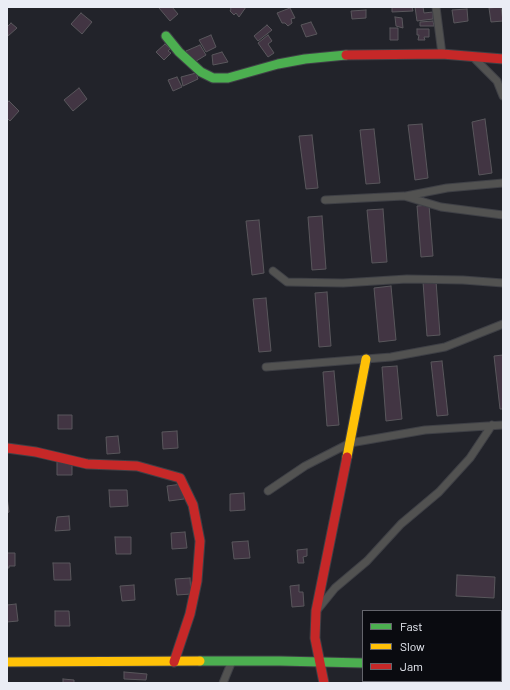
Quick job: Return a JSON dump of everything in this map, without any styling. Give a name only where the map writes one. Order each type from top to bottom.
[{"type":"street","points":[[436,7],[442,54]]},
{"type":"street","points":[[166,36],[179,52],[201,72],[213,78],[228,78],[278,64],[342,55],[442,54],[503,59]]},
{"type":"street","points":[[472,56],[497,81],[503,96]]},
{"type":"street","points":[[325,200],[404,196],[448,188],[503,183]]},
{"type":"street","points":[[404,196],[441,207],[503,215]]},
{"type":"street","points":[[273,271],[287,282],[343,283],[407,279],[462,280],[503,283]]},
{"type":"street","points":[[266,367],[391,357],[445,347],[503,324]]},
{"type":"street","points":[[324,683],[315,638],[316,611],[366,359]]},
{"type":"street","points":[[316,611],[335,588],[367,560],[401,524],[439,492],[470,458],[492,425]]},
{"type":"street","points":[[268,491],[305,466],[350,443],[425,430],[503,425]]},
{"type":"street","points":[[7,448],[36,452],[87,464],[137,466],[180,478],[193,506],[200,541],[197,581],[191,608],[174,662]]},
{"type":"street","points":[[223,683],[232,661]]},
{"type":"street","points":[[7,662],[232,661],[362,663]]},
{"type":"building","points":[[172,7],[178,14],[170,21],[159,8]]},
{"type":"building","points":[[230,7],[246,7],[239,17],[236,13],[234,15],[230,11]]},
{"type":"building","points":[[392,7],[412,7],[413,11],[392,12]]},
{"type":"building","points":[[415,7],[423,7],[424,13],[433,12],[433,19],[417,21]]},
{"type":"building","points":[[501,7],[503,21],[491,22],[489,8]]},
{"type":"building","points":[[290,8],[295,18],[291,19],[292,23],[288,26],[285,23],[282,23],[277,13]]},
{"type":"building","points":[[467,9],[468,21],[454,23],[452,10]]},
{"type":"building","points":[[366,10],[366,18],[352,19],[351,11]]},
{"type":"building","points":[[81,13],[92,22],[82,34],[71,24]]},
{"type":"building","points":[[395,17],[402,18],[403,28],[396,26]]},
{"type":"building","points":[[433,21],[434,26],[420,26],[420,22]]},
{"type":"building","points":[[311,22],[317,34],[306,37],[301,25]]},
{"type":"building","points":[[11,23],[17,28],[8,36],[7,27]]},
{"type":"building","points":[[267,25],[272,30],[258,41],[254,36]]},
{"type":"building","points":[[390,28],[398,28],[398,40],[390,40]]},
{"type":"building","points":[[417,29],[429,29],[429,37],[424,37],[425,40],[418,40],[419,35],[417,35]]},
{"type":"building","points":[[211,35],[216,47],[206,52],[199,40]]},
{"type":"building","points":[[268,35],[272,41],[268,44],[274,53],[268,57],[258,43]]},
{"type":"building","points":[[165,44],[170,49],[168,51],[171,53],[164,60],[156,52]]},
{"type":"building","points":[[200,45],[206,55],[193,63],[186,51]]},
{"type":"building","points":[[222,52],[228,62],[213,65],[212,55]]},
{"type":"building","points":[[196,73],[198,79],[183,86],[181,77]]},
{"type":"building","points":[[177,77],[182,87],[173,91],[168,80]]},
{"type":"building","points":[[79,88],[87,99],[73,111],[64,100]]},
{"type":"building","points":[[9,101],[19,111],[10,121],[7,118],[7,103]]},
{"type":"building","points":[[485,119],[492,173],[479,175],[472,122]]},
{"type":"building","points":[[422,124],[428,178],[415,180],[408,125]]},
{"type":"building","points":[[374,129],[380,183],[366,184],[360,130]]},
{"type":"building","points":[[312,135],[318,188],[306,189],[299,136]]},
{"type":"building","points":[[429,205],[433,256],[421,257],[417,206]]},
{"type":"building","points":[[383,209],[387,262],[372,263],[367,210]]},
{"type":"building","points":[[322,216],[326,269],[312,270],[308,217]]},
{"type":"building","points":[[259,220],[264,273],[252,275],[246,221]]},
{"type":"building","points":[[436,281],[440,335],[427,336],[423,282]]},
{"type":"building","points":[[391,286],[396,340],[379,342],[374,288]]},
{"type":"building","points":[[327,292],[331,346],[319,347],[315,293]]},
{"type":"building","points":[[266,298],[271,351],[259,352],[253,299]]},
{"type":"building","points":[[503,355],[503,409],[500,409],[494,356]]},
{"type":"building","points":[[442,361],[448,415],[437,416],[431,362]]},
{"type":"building","points":[[397,366],[402,419],[386,421],[382,367]]},
{"type":"building","points":[[334,371],[339,425],[327,426],[323,372]]},
{"type":"building","points":[[58,415],[72,415],[72,429],[58,429]]},
{"type":"building","points":[[177,431],[178,448],[163,449],[162,432]]},
{"type":"building","points":[[118,436],[120,453],[107,454],[106,437]]},
{"type":"building","points":[[72,461],[72,475],[57,475],[57,462]]},
{"type":"building","points":[[182,484],[184,499],[169,501],[167,486]]},
{"type":"building","points":[[109,490],[127,490],[128,506],[110,507]]},
{"type":"building","points":[[244,493],[245,510],[230,511],[230,494]]},
{"type":"building","points":[[7,497],[9,512],[7,513]]},
{"type":"building","points":[[69,516],[70,530],[55,531],[57,517]]},
{"type":"building","points":[[185,532],[187,548],[172,549],[171,533]]},
{"type":"building","points":[[115,537],[131,537],[131,554],[116,554]]},
{"type":"building","points":[[248,541],[250,558],[234,559],[232,542]]},
{"type":"building","points":[[307,549],[307,556],[303,557],[304,563],[298,563],[297,550]]},
{"type":"building","points":[[7,553],[15,553],[15,566],[9,566],[9,568],[7,568]]},
{"type":"building","points":[[53,563],[70,563],[71,580],[54,580]]},
{"type":"building","points":[[457,575],[495,577],[494,598],[456,596]]},
{"type":"building","points":[[190,578],[191,594],[177,595],[175,579]]},
{"type":"building","points":[[134,585],[135,600],[122,601],[120,586]]},
{"type":"building","points":[[299,585],[299,592],[303,592],[304,606],[292,607],[290,586]]},
{"type":"building","points":[[16,604],[18,621],[7,622],[7,605]]},
{"type":"building","points":[[55,611],[69,611],[70,626],[55,626]]},
{"type":"building","points":[[124,672],[147,674],[146,680],[124,679]]},
{"type":"building","points":[[63,679],[74,680],[74,683],[63,683]]},
{"type":"traffic: fast","points":[[166,36],[179,52],[201,72],[213,78],[228,78],[278,64],[305,59],[346,55]]},
{"type":"traffic: fast","points":[[200,661],[362,663]]},
{"type":"traffic: slow","points":[[347,457],[366,359]]},
{"type":"traffic: slow","points":[[7,662],[200,661]]},
{"type":"traffic: jam","points":[[346,55],[442,54],[503,59]]},
{"type":"traffic: jam","points":[[7,448],[36,452],[87,464],[137,466],[180,478],[193,505],[200,541],[197,581],[190,614],[174,662]]},
{"type":"traffic: jam","points":[[324,683],[315,638],[316,611],[347,457]]}]
